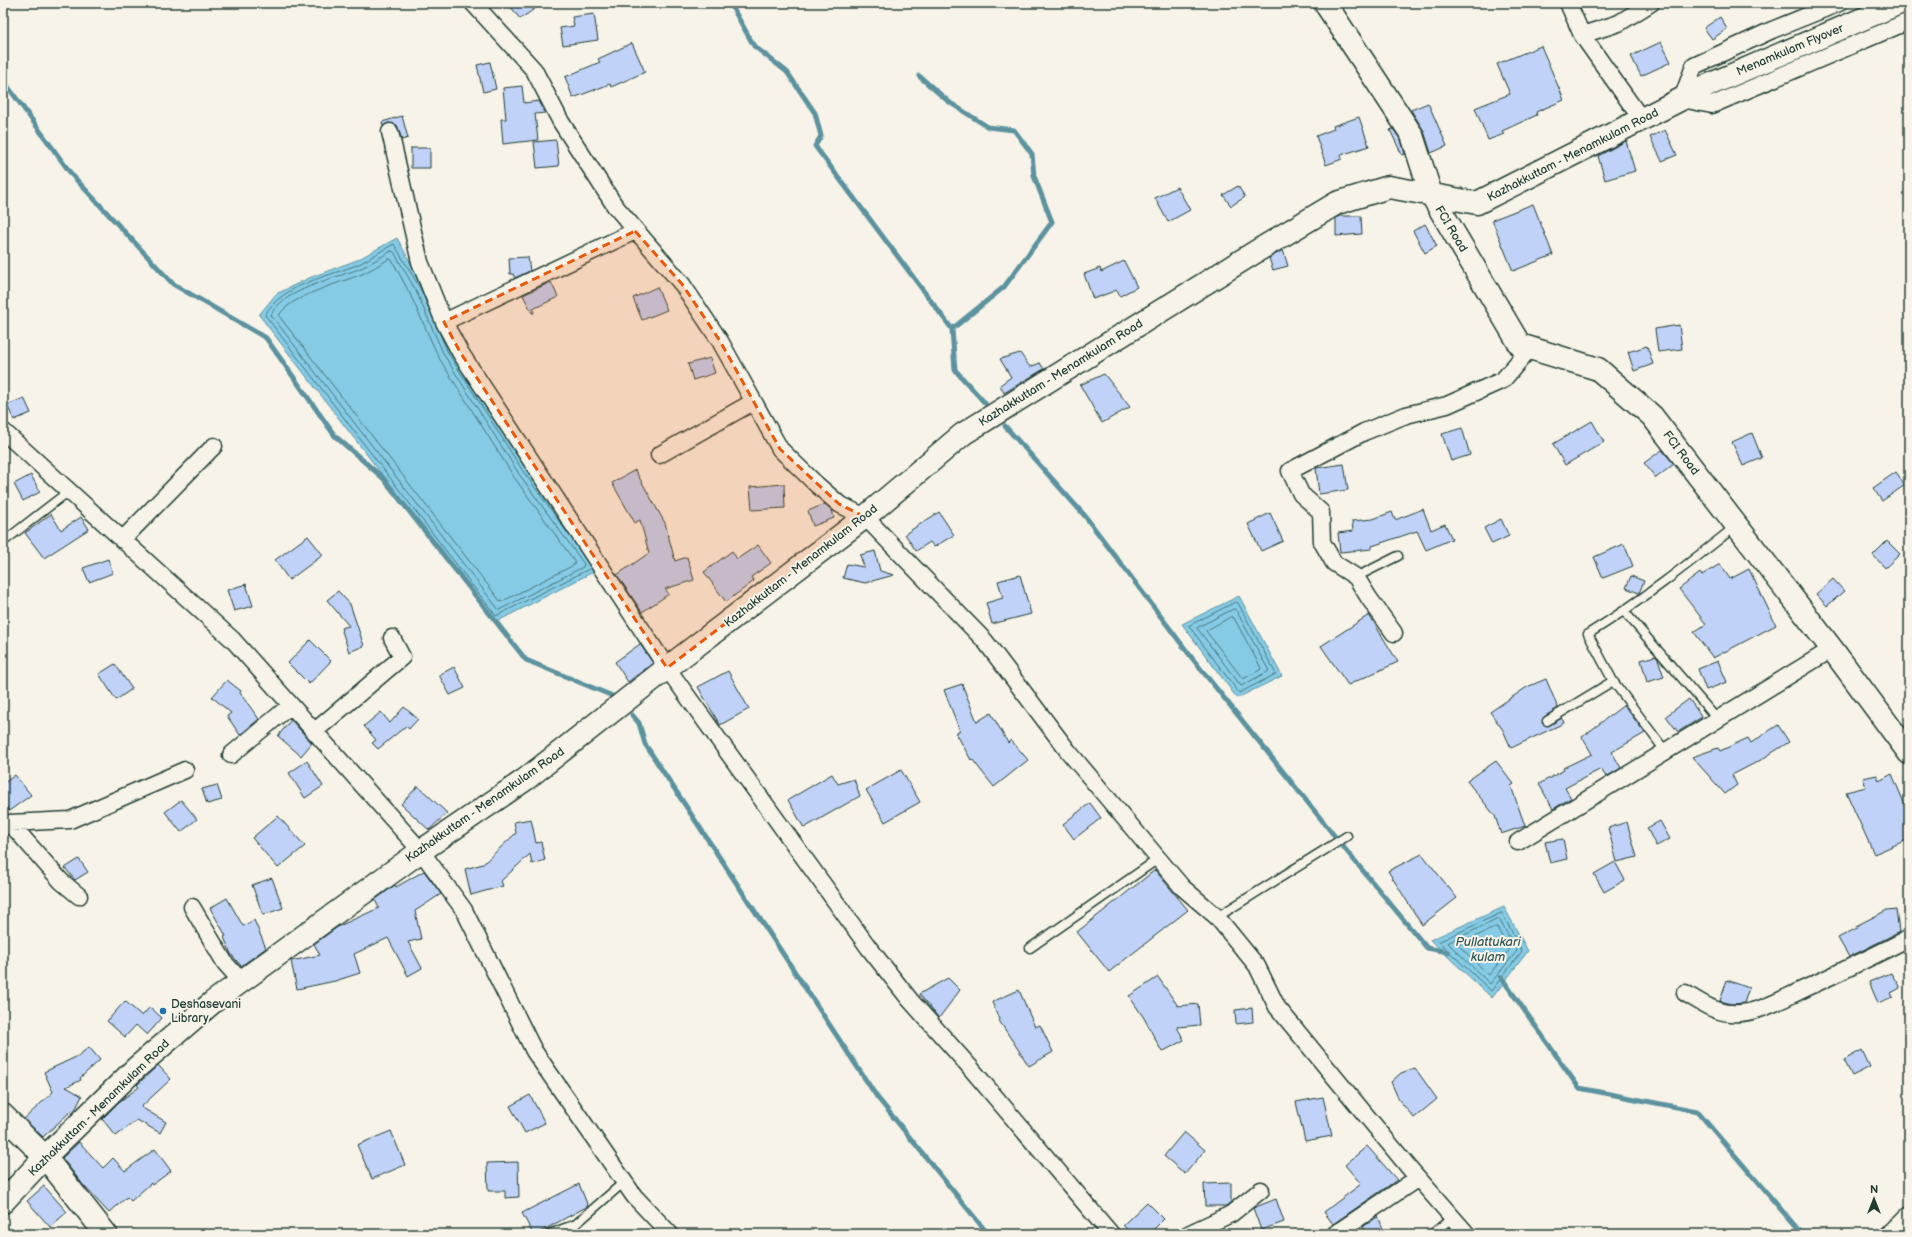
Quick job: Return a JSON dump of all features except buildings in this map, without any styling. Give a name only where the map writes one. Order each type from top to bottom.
[{"type":"main road","name":"FCI Road","points":[[1325,3],[1412,135],[1430,194],[1520,345],[1598,369],[1652,416],[1832,649],[1909,754]]},
{"type":"main road","name":"Menamkulam Flyover","points":[[1682,99],[1711,84],[1900,3]]},
{"type":"main road","name":"Kazhakkuttam - Menamkulam Road","points":[[3,1202],[45,1157],[136,1068],[213,1002],[421,851],[526,780],[667,668],[865,517],[963,434],[1257,251],[1338,203],[1389,187],[1477,203],[1682,99]]},
{"type":"main road","points":[[3,1115],[45,1157],[106,1234]]},
{"type":"street","points":[[1568,3],[1582,35],[1642,120]]},
{"type":"street","points":[[1582,35],[1619,23],[1651,3]]},
{"type":"street","points":[[1839,3],[1772,30],[1694,66],[1682,99],[1712,104],[1909,21]]},
{"type":"street","points":[[481,5],[534,70],[561,122],[615,206],[682,284],[720,341],[780,449],[839,504],[865,517],[985,641],[1068,751],[1182,887],[1217,917],[1257,966],[1277,1007],[1418,1178],[1467,1234]]},
{"type":"street","points":[[390,132],[420,262],[444,322],[460,352],[667,668],[869,948],[910,1000],[969,1066],[1111,1234]]},
{"type":"street","points":[[444,322],[635,231]]},
{"type":"street","points":[[1394,633],[1369,598],[1356,576],[1334,563],[1322,542],[1321,512],[1301,494],[1290,471],[1364,432],[1406,415],[1447,405],[1503,380],[1530,348]]},
{"type":"street","points":[[659,455],[753,402]]},
{"type":"street","points":[[3,430],[233,640],[421,851],[464,910],[534,1051],[634,1196],[670,1234]]},
{"type":"street","points":[[122,540],[214,446]]},
{"type":"street","points":[[315,731],[402,657],[392,638]]},
{"type":"street","points":[[1518,842],[1832,649]]},
{"type":"street","points":[[231,755],[291,704]]},
{"type":"street","points":[[7,825],[70,820],[186,770]]},
{"type":"street","points":[[7,825],[61,881],[79,896]]},
{"type":"street","points":[[192,907],[225,963],[241,981]]},
{"type":"street","points":[[1684,993],[1716,1011],[1747,1013],[1818,983],[1909,938]]},
{"type":"street","points":[[1334,1234],[1418,1178]]},
{"type":"street","points":[[1188,1234],[1231,1214],[1261,1190]]},
{"type":"street","points":[[1889,1234],[1909,1214]]},
{"type":"lane","points":[[3,542],[69,491]]},
{"type":"lane","points":[[1666,752],[1613,681],[1588,634],[1624,611],[1694,559],[1736,525]]},
{"type":"lane","points":[[1356,576],[1398,556]]},
{"type":"lane","points":[[1624,611],[1718,720]]},
{"type":"lane","points":[[1547,721],[1613,681]]},
{"type":"lane","points":[[1217,917],[1347,836]]},
{"type":"lane","points":[[1030,948],[1158,858]]},
{"type":"lane","points":[[549,1234],[576,1224],[624,1182]]},
{"type":"lane","points":[[1432,1234],[1453,1217]]},
{"type":"highlighted area","points":[[635,231],[682,284],[720,341],[780,449],[839,504],[865,517],[667,668],[460,352],[444,322]]},
{"type":"water","points":[[397,238],[497,421],[527,469],[599,569],[496,622],[259,315],[276,294],[309,278],[357,260]]},
{"type":"water","points":[[1239,596],[1282,676],[1237,698],[1182,624]]},
{"type":"water","name":"Pullattukari kulam","points":[[1504,907],[1528,951],[1492,998],[1430,940]]},
{"type":"waterway","points":[[730,3],[754,46],[787,72],[815,113],[821,136],[815,146],[952,329],[1004,287],[1052,222],[1034,176],[1032,154],[1014,130],[988,127],[949,102],[919,76]]},
{"type":"waterway","points":[[3,80],[72,175],[173,284],[266,338],[335,436],[383,478],[526,660],[615,697]]},
{"type":"waterway","points":[[952,329],[955,370],[985,403]]},
{"type":"waterway","points":[[1005,426],[1085,516],[1192,658],[1349,854],[1427,948],[1448,952]]},
{"type":"waterway","points":[[632,715],[639,723],[645,744],[877,1097],[988,1234]]},
{"type":"waterway","points":[[1501,977],[1579,1088],[1697,1111],[1802,1234]]},
{"type":"place","name":"Deshasevani Library","points":[[163,1011]]}]
